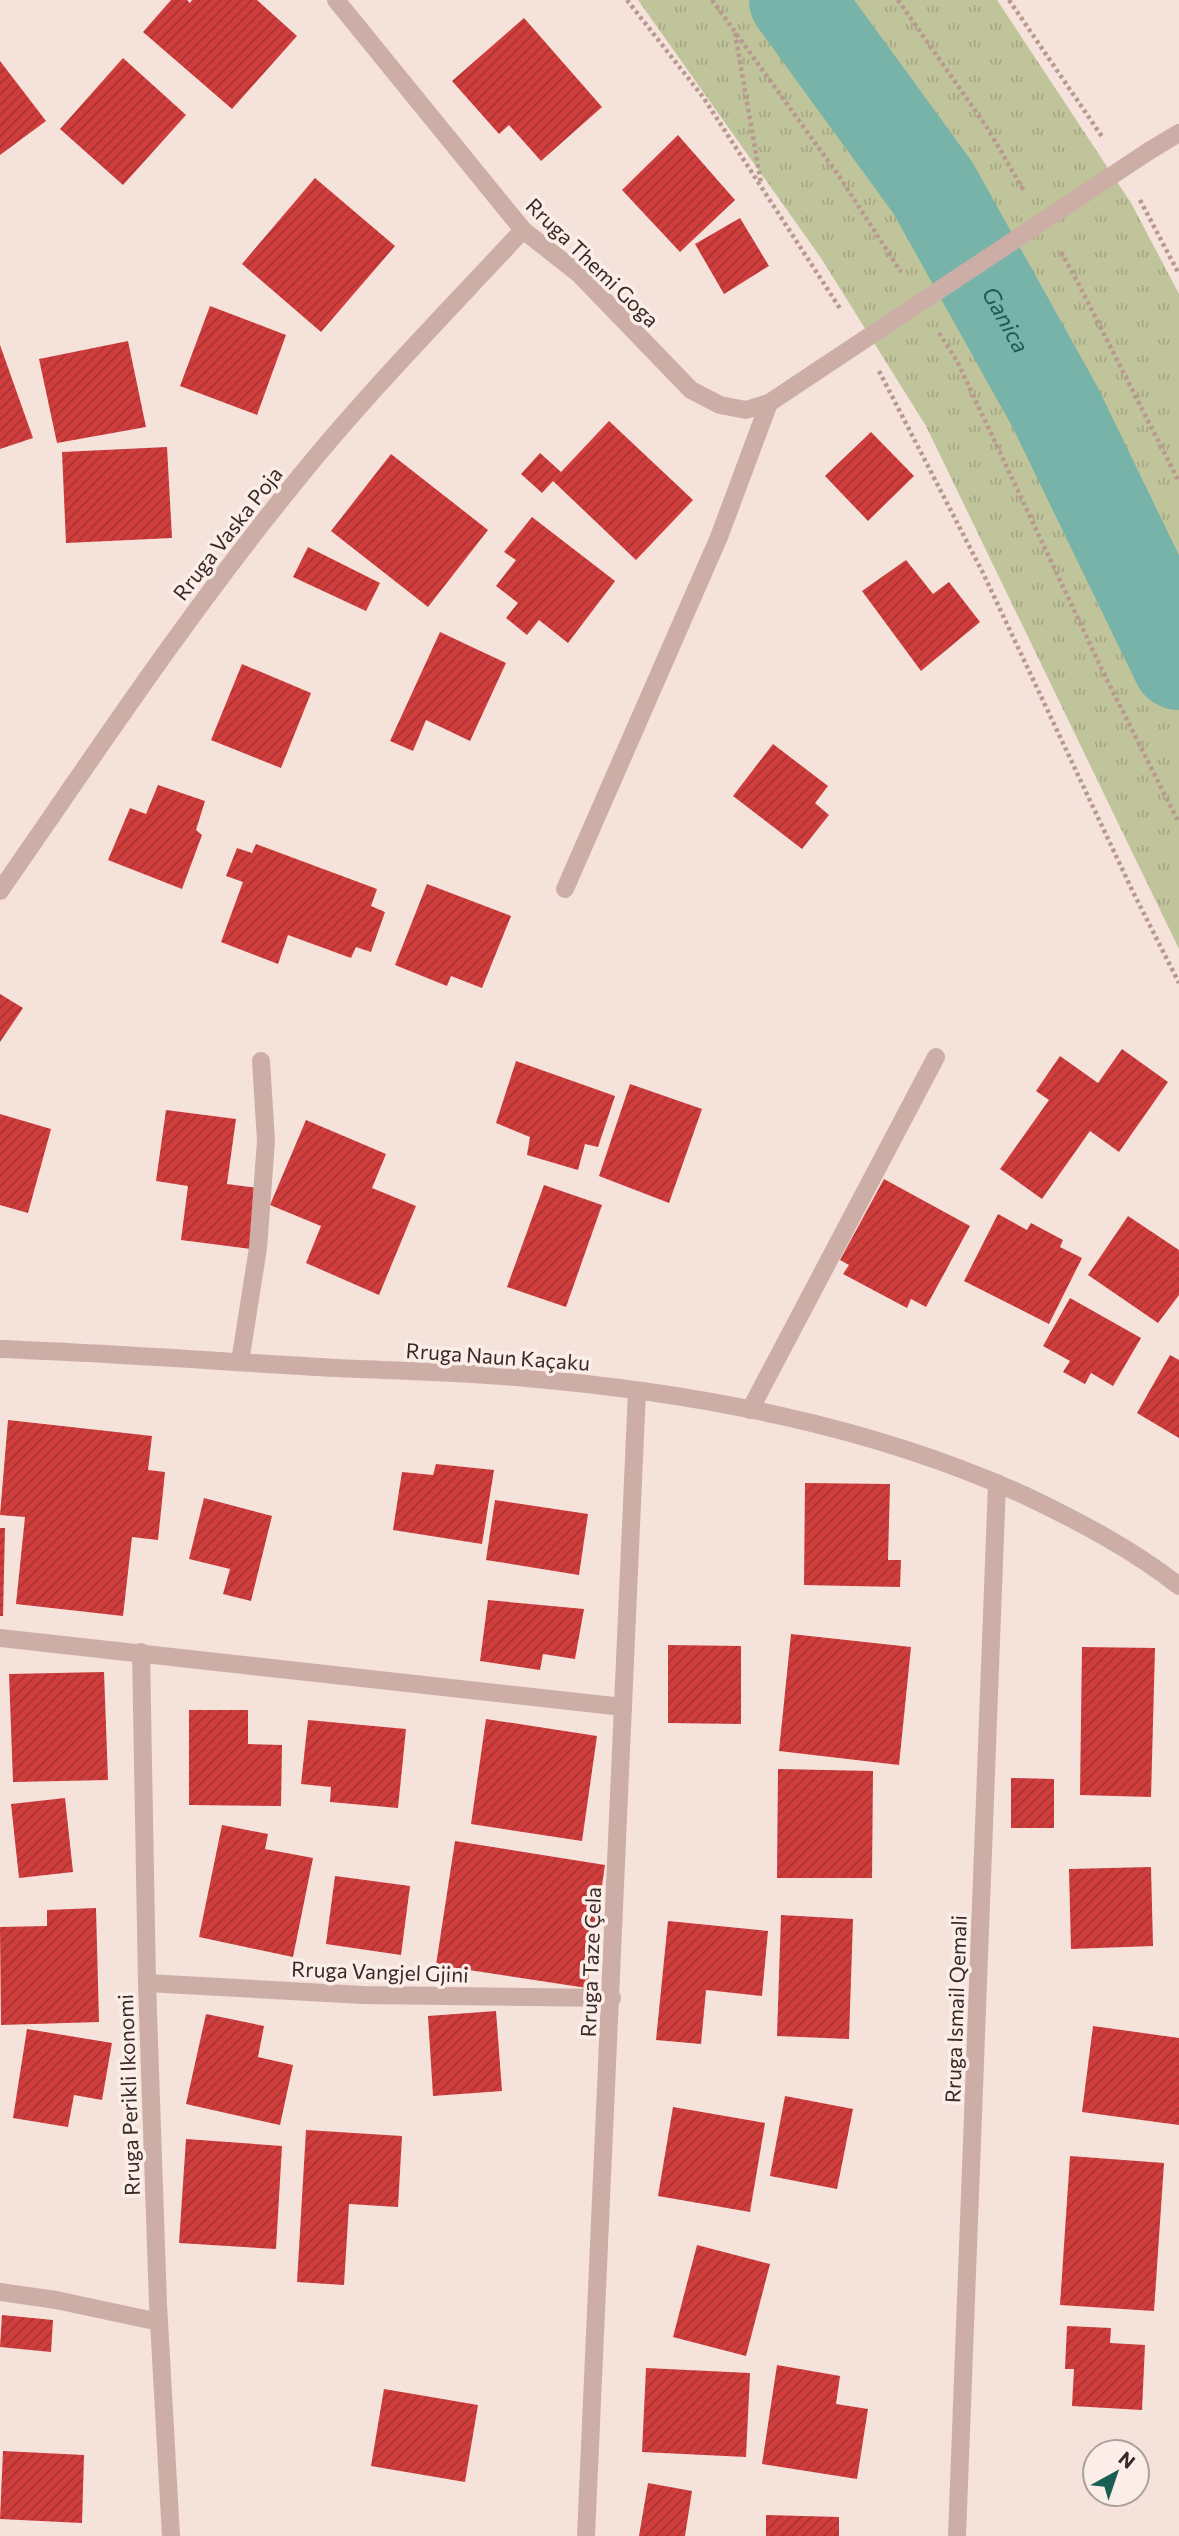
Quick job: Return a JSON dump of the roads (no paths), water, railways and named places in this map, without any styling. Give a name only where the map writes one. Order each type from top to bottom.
[{"type":"street","name":"Rruga Themi Goga","points":[[336,0],[523,230],[579,274],[691,390],[720,405],[746,410],[769,403],[1149,151],[1179,134]]},
{"type":"street","name":"Rruga Vaska Poja","points":[[0,891],[216,582],[294,483],[393,370],[523,230]]},
{"type":"street","points":[[565,889],[719,537],[769,403]]},
{"type":"street","points":[[750,1409],[936,1057]]},
{"type":"street","points":[[240,1362],[258,1248],[266,1141],[261,1061]]},
{"type":"street","name":"Rruga Naun Kaçaku","points":[[0,1349],[147,1355],[526,1378],[637,1391],[795,1418],[926,1455],[998,1483],[1085,1524],[1130,1551],[1179,1586]]},
{"type":"street","name":"Rruga Taze Çela","points":[[586,2536],[637,1391]]},
{"type":"street","name":"Rruga Ismail Qemali","points":[[957,2536],[998,1483]]},
{"type":"street","points":[[0,1637],[624,1707]]},
{"type":"street","name":"Rruga Perikli Ikonomi","points":[[141,1652],[147,1983],[159,2322],[171,2536]]},
{"type":"street","name":"Rruga Vangjel Gjini","points":[[147,1983],[363,1995],[612,1998]]},
{"type":"street","points":[[0,2292],[56,2300],[159,2322]]},
{"type":"waterway","name":"Ganica","points":[[796,0],[933,188],[1055,407],[1179,663]]}]
